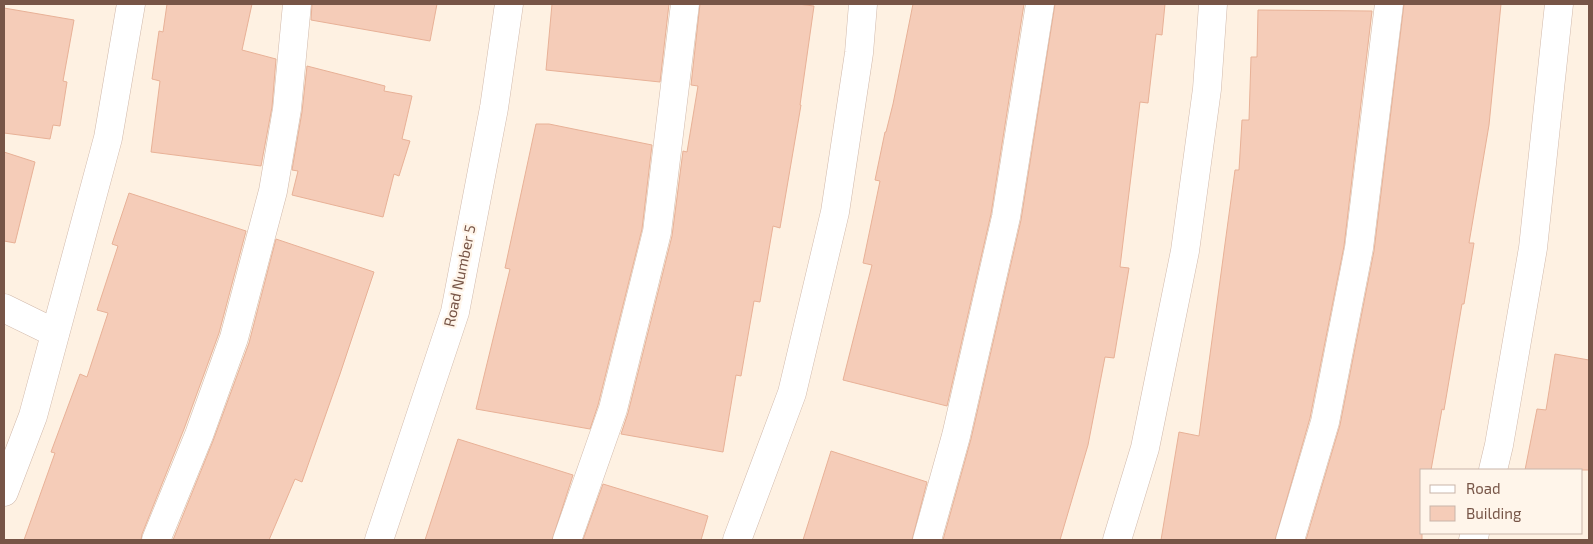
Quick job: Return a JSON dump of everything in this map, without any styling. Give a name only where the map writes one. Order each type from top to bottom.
[{"type":"street","points":[[4,492],[33,416],[108,138],[131,4]]},
{"type":"street","points":[[156,540],[199,435],[234,338],[273,192],[287,108],[297,4]]},
{"type":"street","name":"Road Number 5","points":[[379,540],[455,312],[494,108],[509,4]]},
{"type":"street","points":[[567,540],[613,409],[657,232],[685,4]]},
{"type":"street","points":[[737,540],[792,393],[835,212],[859,53],[863,4]]},
{"type":"street","points":[[927,540],[956,436],[1006,217],[1040,4]]},
{"type":"street","points":[[1117,540],[1145,448],[1185,251],[1207,89],[1213,4]]},
{"type":"street","points":[[1290,540],[1324,422],[1359,248],[1389,4]]},
{"type":"street","points":[[1492,469],[1499,445],[1533,248],[1559,4]]},
{"type":"street","points":[[4,308],[55,333]]},
{"type":"building","points":[[167,4],[252,4],[242,50],[276,59],[272,107],[261,166],[151,152],[160,81],[152,79],[159,31],[163,32]]},
{"type":"building","points":[[312,4],[437,4],[430,41],[311,20]]},
{"type":"building","points":[[552,4],[669,4],[660,82],[546,70]]},
{"type":"building","points":[[700,4],[798,4],[814,6],[801,105],[780,228],[773,226],[760,302],[754,301],[741,376],[736,375],[723,452],[621,434],[628,413],[672,236],[683,151],[687,152],[698,86],[691,85]]},
{"type":"building","points":[[913,4],[1024,4],[991,214],[947,406],[843,380],[872,265],[863,263],[880,181],[875,180],[893,104]]},
{"type":"building","points":[[1055,4],[1165,4],[1162,35],[1156,34],[1148,103],[1140,102],[1120,267],[1129,268],[1114,358],[1105,357],[1088,445],[1060,540],[943,540],[971,439],[1021,220]]},
{"type":"building","points":[[1404,4],[1501,4],[1489,125],[1469,243],[1474,243],[1464,304],[1462,304],[1444,410],[1442,409],[1431,469],[1420,469],[1420,534],[1422,534],[1422,540],[1306,540],[1340,425],[1374,251]]},
{"type":"building","points":[[4,8],[74,20],[63,81],[67,82],[60,126],[53,125],[50,139],[4,133]]},
{"type":"building","points":[[1258,10],[1372,11],[1344,246],[1310,418],[1275,540],[1161,540],[1179,432],[1199,436],[1235,170],[1239,170],[1242,120],[1249,120],[1251,57],[1257,57]]},
{"type":"building","points":[[307,66],[385,86],[384,91],[412,96],[402,139],[410,141],[399,176],[394,174],[383,217],[292,195],[298,171],[292,170],[302,112]]},
{"type":"building","points":[[536,124],[549,124],[652,145],[642,229],[598,405],[590,429],[476,409],[510,269],[505,268]]},
{"type":"building","points":[[4,152],[35,162],[15,243],[4,241]]},
{"type":"building","points":[[129,193],[246,231],[219,333],[141,540],[24,540],[55,453],[51,452],[80,374],[87,377],[108,313],[97,310],[118,246],[112,244]]},
{"type":"building","points":[[276,239],[374,272],[340,374],[302,482],[295,479],[269,540],[173,540],[213,441],[249,343]]},
{"type":"building","points":[[1555,354],[1589,360],[1589,470],[1525,469],[1537,409],[1546,410]]},
{"type":"building","points":[[458,439],[573,475],[552,540],[425,540]]},
{"type":"building","points":[[831,451],[927,482],[912,540],[803,540]]},
{"type":"building","points":[[603,484],[708,516],[701,540],[583,540]]}]
